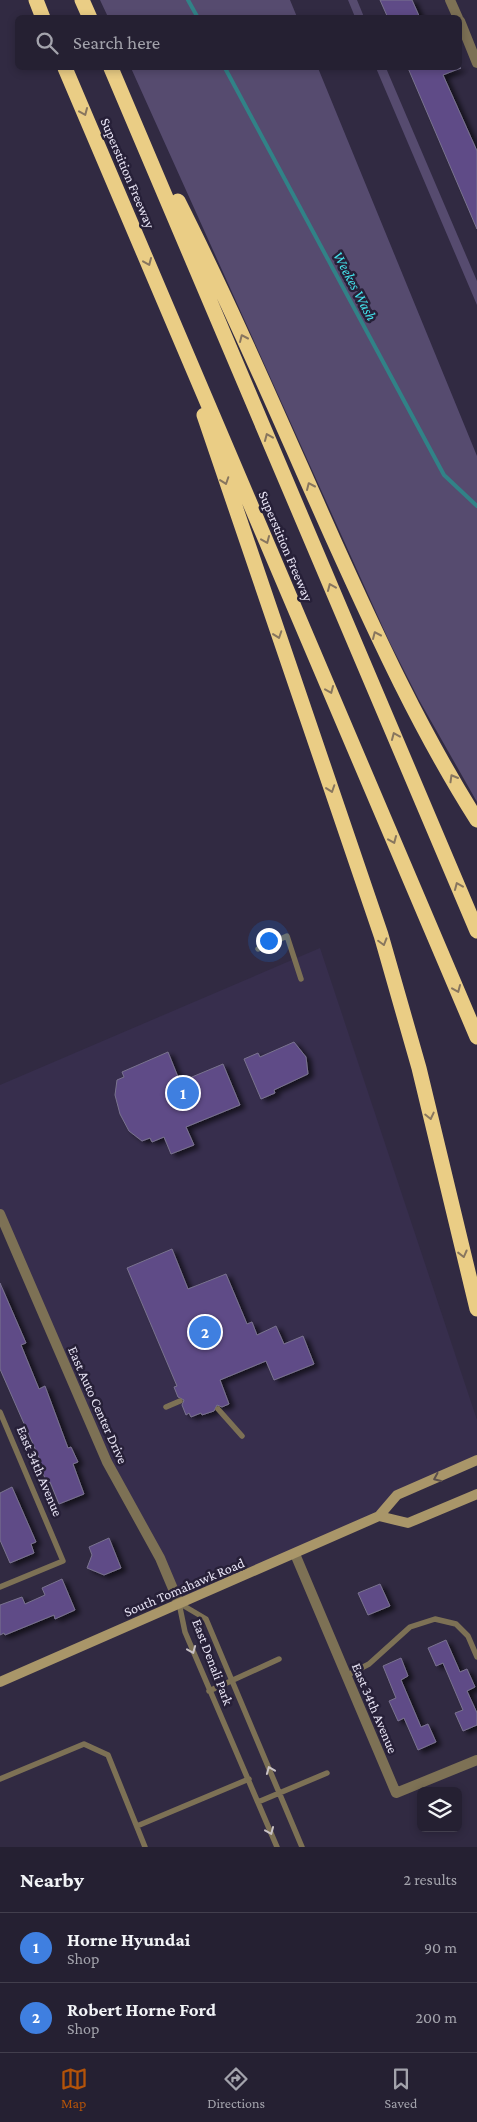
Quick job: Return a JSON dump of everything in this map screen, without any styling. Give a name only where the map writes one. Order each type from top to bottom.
[{"type":"highway","points":[[36,0],[42,15]]},
{"type":"highway","points":[[82,0],[89,15]]},
{"type":"highway","name":"Superstition Freeway","points":[[66,70],[477,1037]]},
{"type":"highway","name":"Superstition Freeway","points":[[112,70],[477,931]]},
{"type":"highway","points":[[118,83],[212,269],[379,642],[424,729],[477,820]]},
{"type":"highway","points":[[179,334],[218,459],[381,936],[419,1068],[477,1309]]},
{"type":"main road","name":"South Tomahawk Road","points":[[0,1682],[379,1516],[397,1495],[477,1460]]},
{"type":"main road","points":[[379,1516],[408,1523],[477,1494]]},
{"type":"street","points":[[450,0],[457,15]]},
{"type":"street","points":[[462,27],[477,63]]},
{"type":"street","name":"East Auto Center Drive","points":[[0,1214],[107,1462],[160,1558],[179,1603]]},
{"type":"street","name":"East 34th Avenue","points":[[295,1554],[396,1793],[477,1760]]},
{"type":"lane","points":[[258,949],[287,936],[301,979]]},
{"type":"lane","points":[[166,1408],[180,1401]]},
{"type":"lane","points":[[218,1409],[242,1436]]},
{"type":"lane","name":"East 34th Avenue","points":[[0,1412],[63,1561],[0,1587]]},
{"type":"lane","points":[[0,1431],[7,1428]]},
{"type":"lane","name":"East Denali Park","points":[[179,1603],[206,1619],[302,1847]]},
{"type":"lane","name":"East Denali Park","points":[[179,1603],[185,1632],[277,1847]]},
{"type":"lane","points":[[346,1676],[369,1664],[410,1627],[435,1619],[456,1624],[468,1636],[477,1657]]},
{"type":"lane","points":[[209,1691],[279,1659]]},
{"type":"lane","points":[[0,1779],[84,1744],[108,1755],[145,1847]]},
{"type":"lane","points":[[258,1802],[327,1774]]},
{"type":"lane","points":[[137,1826],[249,1779]]},
{"type":"shaded area","points":[[100,0],[290,0],[296,15],[107,15]]},
{"type":"shaded area","points":[[348,0],[357,0],[363,15],[354,15]]},
{"type":"shaded area","points":[[132,70],[319,70],[477,456],[477,802],[419,700],[389,641]]},
{"type":"shaded area","points":[[377,70],[387,70],[477,281],[477,305]]},
{"type":"shaded area","points":[[320,948],[477,1420],[477,1460],[397,1495],[379,1516],[179,1603],[107,1462],[0,1214],[0,1085]]},
{"type":"building","points":[[380,0],[412,0],[419,15],[387,15]]},
{"type":"building","points":[[409,70],[456,70],[443,75],[477,151],[477,229]]},
{"type":"building","points":[[294,1042],[306,1057],[308,1074],[274,1090],[275,1093],[261,1099],[244,1059],[258,1053],[260,1057]]},
{"type":"building","points":[[168,1052],[180,1082],[223,1064],[240,1105],[186,1127],[194,1145],[171,1154],[164,1137],[152,1142],[150,1138],[142,1141],[129,1131],[120,1114],[115,1095],[117,1080],[124,1077],[122,1072]]},
{"type":"building","points":[[172,1249],[188,1289],[226,1274],[247,1324],[252,1322],[257,1335],[276,1326],[284,1344],[303,1336],[314,1364],[274,1380],[266,1361],[220,1380],[229,1404],[222,1407],[217,1405],[214,1411],[202,1415],[201,1413],[191,1417],[189,1413],[186,1415],[182,1405],[184,1400],[178,1397],[174,1387],[177,1386],[127,1268]]},
{"type":"building","points":[[0,1283],[26,1343],[21,1345],[39,1389],[45,1386],[68,1448],[71,1447],[78,1462],[73,1464],[84,1494],[59,1504],[50,1482],[47,1483],[38,1461],[40,1460],[0,1369]]},
{"type":"building","points":[[12,1487],[36,1542],[31,1544],[34,1553],[10,1563],[0,1540],[0,1493]]},
{"type":"building","points":[[109,1538],[121,1568],[104,1575],[87,1568],[92,1555],[89,1547]]},
{"type":"building","points":[[62,1579],[75,1610],[55,1619],[54,1615],[5,1635],[4,1633],[0,1635],[0,1605],[22,1597],[25,1604],[45,1595],[42,1588]]},
{"type":"building","points":[[380,1584],[390,1606],[368,1615],[358,1593]]},
{"type":"building","points":[[446,1640],[460,1672],[467,1669],[475,1687],[467,1691],[477,1713],[477,1725],[463,1731],[455,1713],[463,1710],[443,1663],[436,1666],[428,1648]]},
{"type":"building","points":[[401,1658],[408,1676],[401,1680],[421,1727],[428,1724],[436,1742],[418,1750],[404,1718],[398,1721],[389,1701],[396,1698],[383,1666]]},
{"type":"waterway","name":"Weekes Wash","points":[[188,0],[196,15]]},
{"type":"waterway","name":"Weekes Wash","points":[[226,70],[444,475],[477,506]]},
{"type":"place","name":"Horne Hyundai","points":[[183,1093]]},
{"type":"place","name":"Robert Horne Ford","points":[[205,1332]]}]
